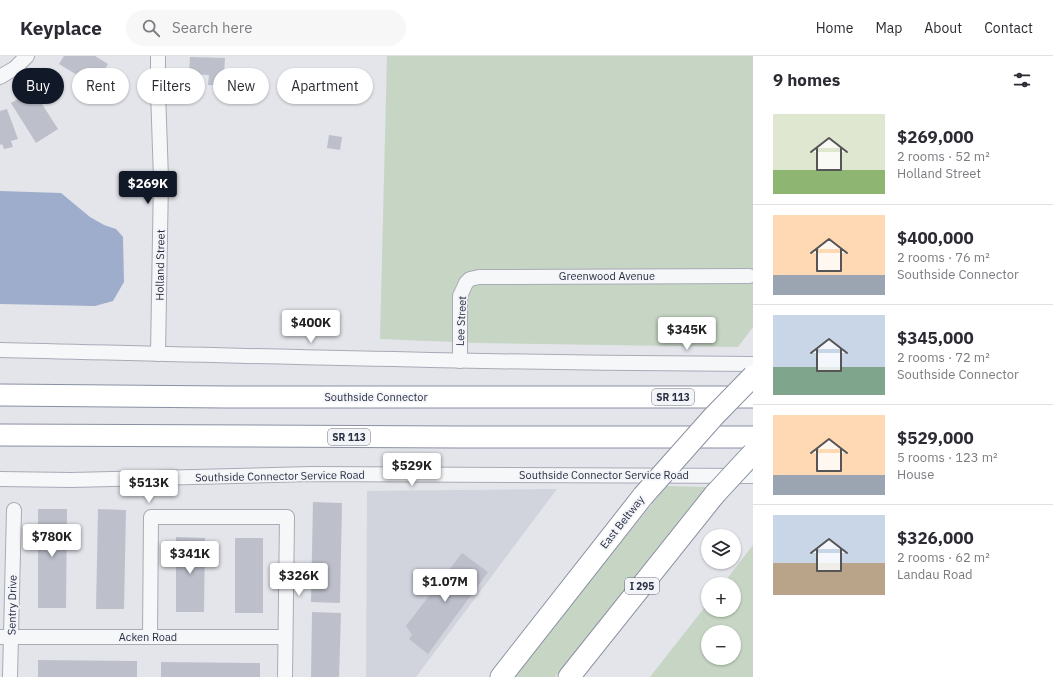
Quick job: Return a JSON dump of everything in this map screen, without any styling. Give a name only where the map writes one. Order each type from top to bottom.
[{"type":"highway","name":"East Beltway","points":[[501,677],[643,496],[714,416],[753,376]]},
{"type":"highway","name":"Southside Connector","points":[[0,395],[226,397],[753,397]]},
{"type":"highway","name":"SR 113","points":[[0,436],[753,436]]},
{"type":"highway","points":[[656,437],[753,445]]},
{"type":"highway","name":"I 295","points":[[570,677],[715,494],[753,453]]},
{"type":"street","points":[[0,77],[15,68],[27,56]]},
{"type":"street","name":"Holland Street","points":[[158,56],[161,179],[158,354]]},
{"type":"street","name":"Greenwood Avenue","points":[[466,283],[470,279],[479,277],[749,276]]},
{"type":"street","name":"Lee Street","points":[[460,361],[460,296],[466,283]]},
{"type":"street","points":[[0,350],[460,361],[622,364],[753,364]]},
{"type":"street","name":"Southside Connector Service Road","points":[[0,479],[72,480],[312,474],[753,476]]},
{"type":"street","name":"Sentry Drive","points":[[10,677],[6,637],[6,567],[14,510]]},
{"type":"street","points":[[150,637],[150,517],[288,517],[285,677]]},
{"type":"street","name":"Acken Road","points":[[6,637],[285,637]]},
{"type":"shaded area","points":[[557,489],[416,677],[366,677],[367,491]]},
{"type":"green space","points":[[387,56],[753,56],[753,327],[738,347],[479,343],[380,339]]},
{"type":"green space","points":[[667,486],[706,487],[555,677],[513,677],[562,614]]},
{"type":"green space","points":[[753,545],[753,677],[650,677],[701,612],[701,617],[741,617],[741,577],[728,577],[735,569],[741,569],[741,561]]},
{"type":"water","points":[[0,191],[61,193],[90,217],[104,225],[116,229],[123,237],[124,282],[113,301],[95,306],[0,304]]},
{"type":"building","points":[[64,56],[95,56],[108,64],[106,68],[72,68],[72,72],[59,64]]},
{"type":"building","points":[[190,57],[225,58],[224,68],[213,68],[213,85],[208,85],[209,75],[205,75],[205,68],[189,68]]},
{"type":"building","points":[[11,103],[42,104],[58,129],[36,143]]},
{"type":"building","points":[[7,109],[18,139],[11,141],[13,147],[4,149],[2,144],[0,145],[0,111]]},
{"type":"building","points":[[329,135],[342,137],[340,150],[327,148]]},
{"type":"building","points":[[313,502],[342,503],[340,603],[311,602]]},
{"type":"building","points":[[38,509],[67,509],[66,608],[38,608]]},
{"type":"building","points":[[98,509],[126,510],[124,609],[96,609]]},
{"type":"building","points":[[176,537],[205,538],[204,612],[176,612]]},
{"type":"building","points":[[235,538],[263,538],[263,613],[235,613]]},
{"type":"building","points":[[462,553],[488,572],[428,654],[409,639],[412,635],[406,626]]},
{"type":"building","points":[[312,612],[341,613],[339,677],[311,677]]},
{"type":"building","points":[[38,660],[137,661],[137,677],[38,677]]},
{"type":"building","points":[[161,662],[260,663],[260,677],[161,677]]}]
